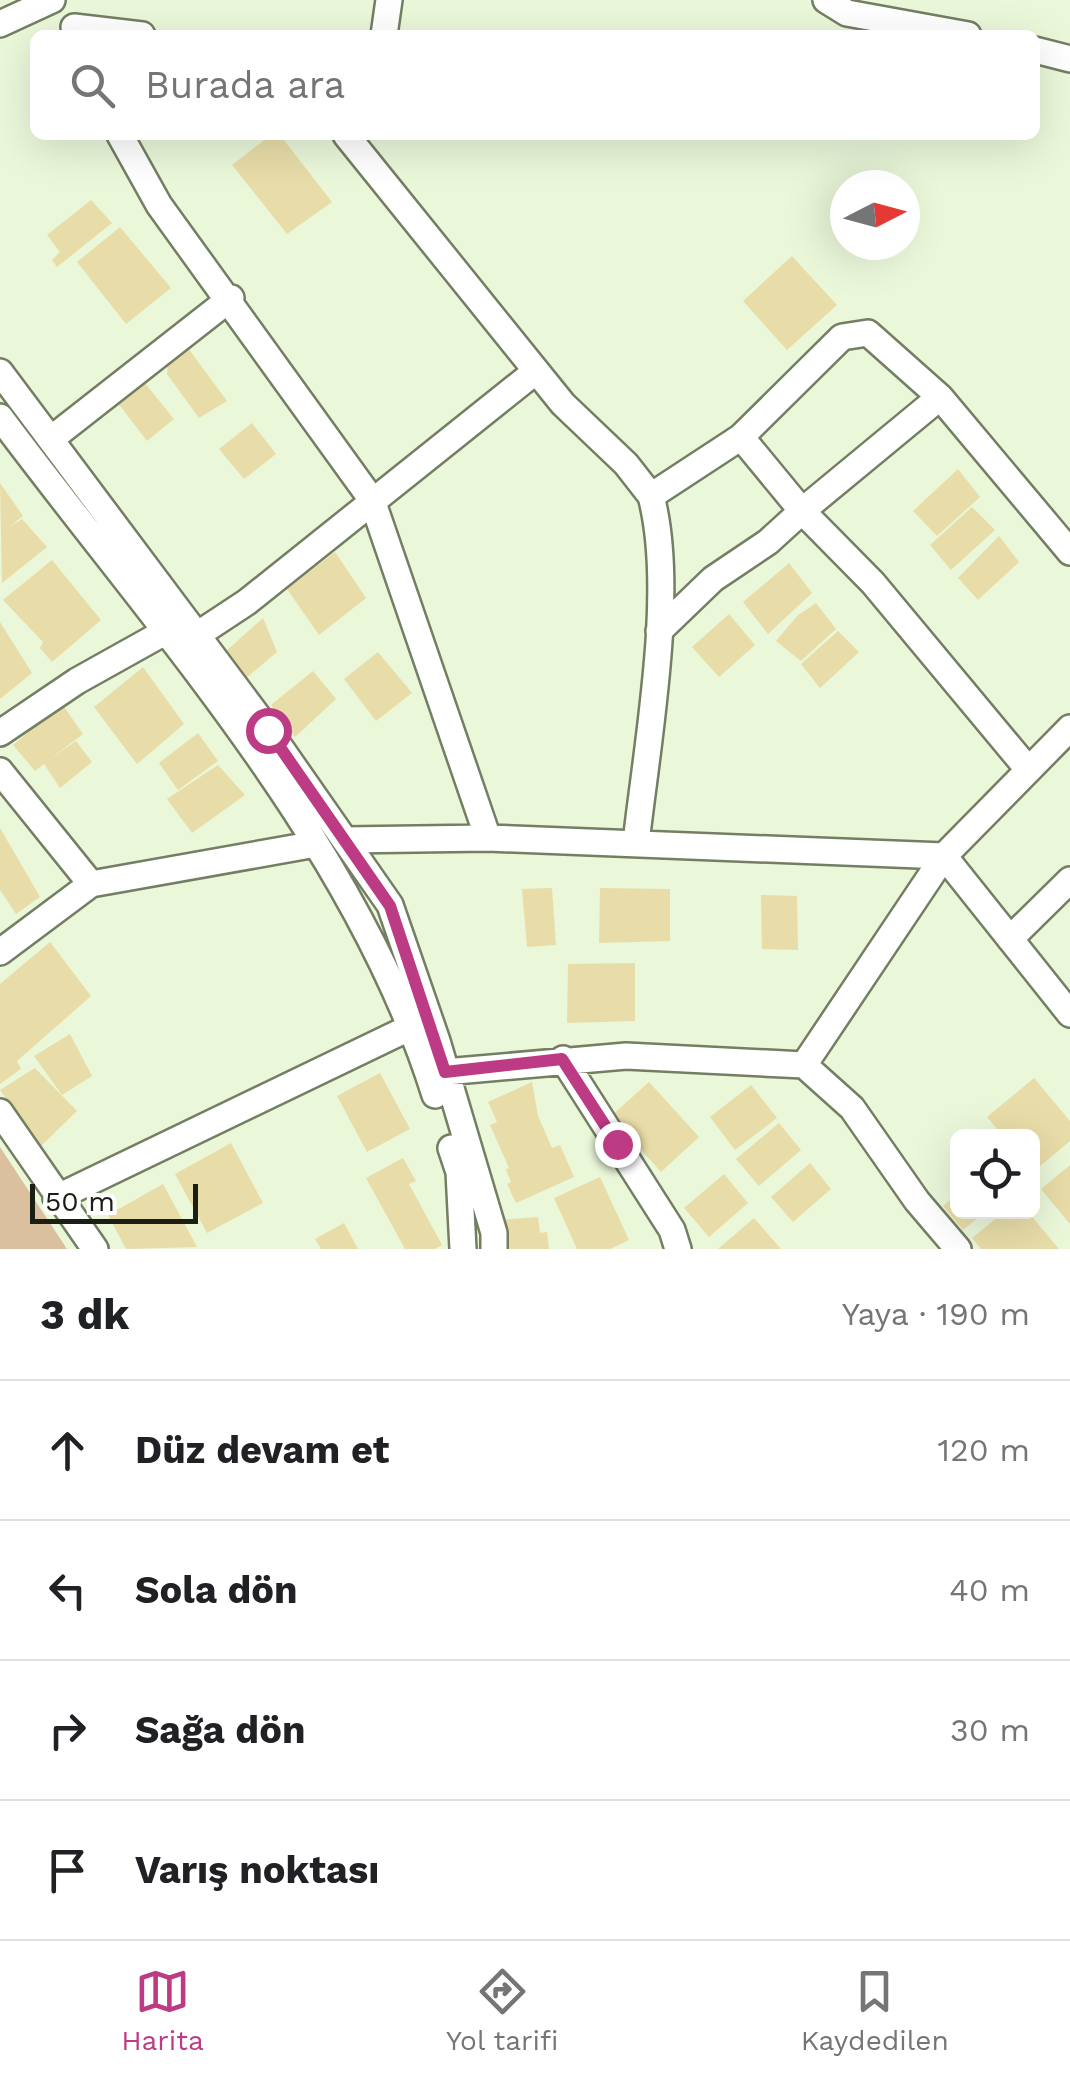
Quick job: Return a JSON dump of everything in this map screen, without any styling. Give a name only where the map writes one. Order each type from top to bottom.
[{"type":"street","points":[[0,24],[52,0]]},
{"type":"street","points":[[62,0],[75,30]]},
{"type":"street","points":[[385,30],[389,0]]},
{"type":"street","points":[[826,0],[848,14],[939,30]]},
{"type":"street","points":[[1040,51],[1070,59]]},
{"type":"street","points":[[123,140],[159,205],[230,298],[372,500],[488,838]]},
{"type":"street","points":[[368,146],[536,371],[651,496],[661,532],[659,631],[636,843]]},
{"type":"street","points":[[51,439],[230,298]]},
{"type":"street","points":[[651,496],[741,437],[842,336],[868,334],[940,397],[1070,552]]},
{"type":"street","points":[[198,635],[247,602],[536,371]]},
{"type":"street","points":[[0,372],[198,635],[390,906],[494,1232],[494,1249]]},
{"type":"street","points":[[659,631],[713,579],[768,542],[940,397]]},
{"type":"street","points":[[0,418],[9,449],[163,632],[342,882],[411,1027],[459,1172],[463,1249]]},
{"type":"street","points":[[741,437],[802,511],[873,582],[1028,768]]},
{"type":"street","points":[[0,733],[78,680],[163,632]]},
{"type":"street","points":[[804,1065],[944,856],[1070,728]]},
{"type":"street","points":[[0,770],[92,884]]},
{"type":"street","points":[[345,840],[488,838],[944,856],[1070,1014]]},
{"type":"street","points":[[0,952],[92,884],[316,844]]},
{"type":"street","points":[[1010,939],[1070,880]]},
{"type":"street","points":[[56,1198],[411,1027]]},
{"type":"street","points":[[445,1072],[626,1056],[804,1065],[852,1108],[917,1201],[958,1249]]},
{"type":"street","points":[[562,1059],[672,1230],[678,1249]]},
{"type":"street","points":[[0,1112],[95,1249]]},
{"type":"shaded area","points":[[0,1147],[67,1249],[0,1249]]},
{"type":"building","points":[[264,140],[284,140],[332,202],[287,234],[232,165]]},
{"type":"building","points":[[91,200],[112,223],[57,267],[52,260],[60,252],[47,235]]},
{"type":"building","points":[[120,227],[171,288],[126,324],[77,262]]},
{"type":"building","points":[[792,256],[837,305],[787,350],[743,301]]},
{"type":"building","points":[[188,348],[227,401],[199,418],[167,374],[168,361]]},
{"type":"building","points":[[144,382],[174,419],[147,441],[118,403]]},
{"type":"building","points":[[252,423],[276,454],[244,479],[219,449]]},
{"type":"building","points":[[958,469],[980,497],[937,536],[913,511]]},
{"type":"building","points":[[0,483],[23,516],[9,527],[22,519],[47,547],[2,583]]},
{"type":"building","points":[[972,507],[995,530],[951,570],[930,545]]},
{"type":"building","points":[[999,536],[1019,562],[978,600],[958,578]]},
{"type":"building","points":[[335,552],[366,598],[319,635],[287,589]]},
{"type":"building","points":[[52,560],[101,620],[52,662],[40,648],[43,642],[3,600]]},
{"type":"building","points":[[789,563],[812,593],[768,634],[743,602]]},
{"type":"building","points":[[816,603],[836,629],[801,661],[776,641],[798,615]]},
{"type":"building","points":[[729,614],[755,645],[719,677],[692,647]]},
{"type":"building","points":[[263,618],[277,652],[245,679],[225,652]]},
{"type":"building","points":[[0,622],[32,673],[0,699]]},
{"type":"building","points":[[838,631],[859,652],[820,688],[801,664]]},
{"type":"building","points":[[378,652],[412,693],[376,721],[344,679]]},
{"type":"building","points":[[143,667],[184,724],[137,764],[94,707]]},
{"type":"building","points":[[313,671],[336,699],[295,737],[271,705]]},
{"type":"building","points":[[62,704],[83,734],[49,760],[76,741],[92,762],[60,788],[44,764],[35,771],[13,745]]},
{"type":"building","points":[[198,733],[218,761],[178,790],[159,763]]},
{"type":"building","points":[[218,765],[245,795],[192,833],[167,799]]},
{"type":"building","points":[[0,828],[40,897],[16,914],[0,890]]},
{"type":"building","points":[[552,888],[556,945],[527,947],[522,889]]},
{"type":"building","points":[[600,888],[670,889],[670,941],[599,943]]},
{"type":"building","points":[[761,895],[797,896],[798,950],[762,949]]},
{"type":"building","points":[[50,942],[91,996],[17,1061],[21,1069],[0,1084],[0,984]]},
{"type":"building","points":[[635,963],[635,1021],[567,1023],[568,964]]},
{"type":"building","points":[[70,1034],[92,1076],[62,1095],[34,1056]]},
{"type":"building","points":[[35,1068],[77,1111],[41,1146],[0,1090]]},
{"type":"building","points":[[380,1073],[410,1129],[367,1152],[337,1096]]},
{"type":"building","points":[[1034,1078],[1070,1121],[1070,1141],[1040,1166],[1040,1129],[997,1129],[987,1117]]},
{"type":"building","points":[[532,1082],[538,1116],[552,1148],[560,1145],[574,1177],[516,1203],[507,1184],[511,1182],[506,1170],[509,1168],[490,1125],[497,1122],[488,1102]]},
{"type":"building","points":[[649,1082],[699,1137],[661,1172],[611,1116]]},
{"type":"building","points":[[751,1085],[777,1118],[735,1150],[710,1117]]},
{"type":"building","points":[[779,1123],[801,1150],[759,1186],[736,1159]]},
{"type":"building","points":[[231,1143],[263,1203],[207,1233],[175,1174]]},
{"type":"building","points":[[403,1158],[416,1181],[409,1184],[442,1245],[435,1249],[405,1249],[366,1178]]},
{"type":"building","points":[[810,1163],[831,1189],[793,1222],[771,1197]]},
{"type":"building","points":[[1070,1165],[1070,1224],[1041,1189]]},
{"type":"building","points":[[724,1174],[748,1203],[709,1237],[684,1208]]},
{"type":"building","points":[[600,1177],[629,1240],[610,1249],[577,1249],[554,1198]]},
{"type":"building","points":[[163,1184],[197,1247],[126,1249],[108,1215]]},
{"type":"building","points":[[538,1217],[540,1233],[547,1232],[549,1249],[500,1249],[498,1220]]},
{"type":"building","points":[[754,1218],[781,1249],[718,1249]]},
{"type":"building","points":[[954,1219],[976,1219],[963,1230]]},
{"type":"building","points":[[995,1219],[1034,1219],[1059,1249],[981,1249],[972,1238]]},
{"type":"building","points":[[344,1223],[358,1249],[321,1249],[315,1239]]},
{"type":"route","points":[[268,730],[390,906],[438,1041],[445,1072],[562,1059],[617,1144]]}]
